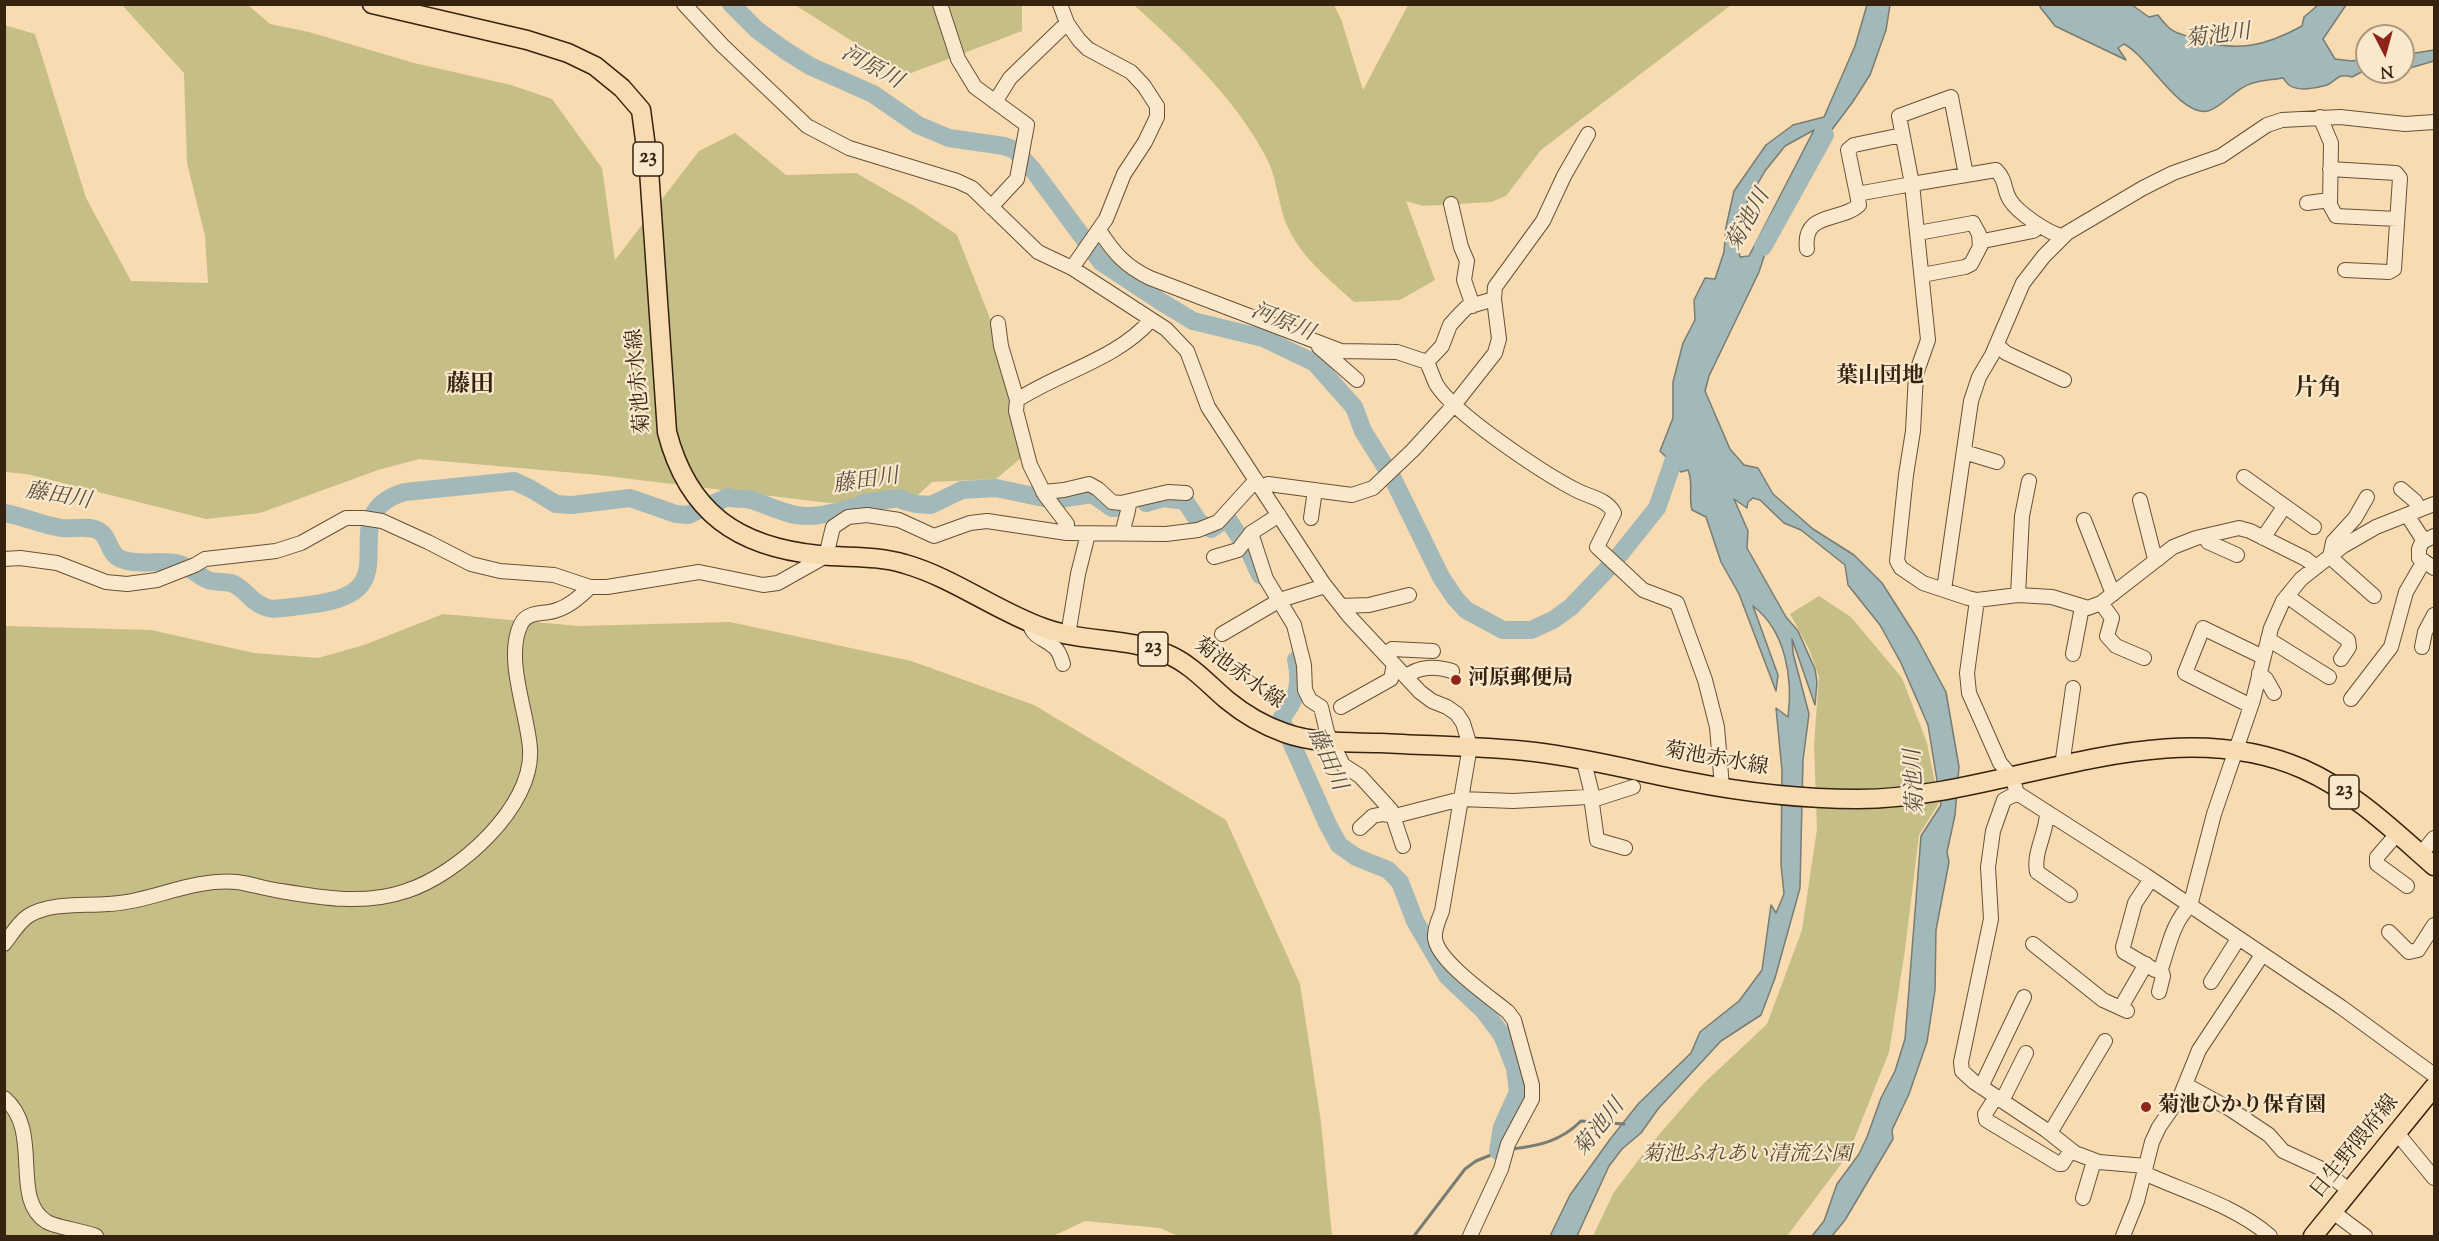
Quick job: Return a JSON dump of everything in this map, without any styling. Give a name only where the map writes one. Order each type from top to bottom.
[{"type":"main road","name":"菊池赤水線","points":[[372,4],[527,40],[568,53],[595,66],[622,88],[641,110],[651,188],[666,432],[680,474],[697,497],[717,519],[740,534],[763,544],[792,552],[826,556],[858,556],[904,564],[950,583],[1029,622],[1068,635],[1139,645],[1162,651],[1201,675],[1229,702],[1270,728],[1302,738],[1470,746],[1583,758],[1722,787],[1854,799],[1901,796],[1984,783],[2014,785],[2062,766],[2126,753],[2196,747],[2236,751],[2302,768],[2352,797],[2428,860]]},
{"type":"main road","name":"日生野隈府線","points":[[2313,1236],[2434,1087]]},
{"type":"street","points":[[684,4],[722,45],[807,126],[849,148],[957,181],[972,188],[1038,252],[1072,268],[1172,334],[1187,351],[1208,406],[1325,586],[1420,692],[1457,714],[1470,746],[1443,911],[1435,938],[1439,950],[1447,961],[1508,1012],[1514,1020],[1532,1085],[1532,1099],[1508,1144],[1502,1169],[1470,1236]]},
{"type":"street","points":[[940,4],[958,59],[975,87],[1027,125],[1017,179],[991,207]]},
{"type":"street","points":[[1060,4],[1067,23],[1079,40],[1088,48],[1131,72],[1144,86],[1157,106],[1157,117],[1145,142],[1124,174],[1099,230],[1072,268]]},
{"type":"street","points":[[995,102],[1010,78],[1067,23]]},
{"type":"street","points":[[1966,175],[1952,97],[1899,116],[1912,184],[1928,340],[1916,374],[1913,432],[1897,561],[1901,568],[1923,583],[1977,600],[2018,595],[2052,597],[2088,608],[2114,594],[2173,547],[2239,528],[2306,559],[2316,567]]},
{"type":"street","points":[[2320,117],[2331,143],[2330,205],[2336,216],[2397,219]]},
{"type":"street","points":[[1944,590],[1971,401],[1979,377],[1997,345],[2023,283],[2062,236],[2162,178],[2229,153],[2267,125],[2282,120],[2320,117],[2405,124],[2434,122]]},
{"type":"street","points":[[4,559],[20,558],[57,564],[106,582],[127,584],[157,580],[205,559],[276,550],[301,543],[346,518],[363,518],[382,521],[471,564],[500,571],[554,575],[590,587],[607,587],[699,572],[763,585],[778,583],[826,556],[833,527],[848,517],[867,515],[899,520],[934,536],[987,521],[1023,528],[1088,534],[1198,531],[1218,522],[1258,484],[1352,495],[1373,488],[1413,450],[1454,405],[1495,353],[1499,339],[1494,299],[1495,287],[1543,221],[1564,176],[1588,134]]},
{"type":"street","points":[[1807,249],[1806,239],[1812,227],[1821,218],[1852,212],[1859,206],[1848,150],[1854,145],[1902,135]]},
{"type":"street","points":[[2330,169],[2396,173],[2400,178],[2394,269],[2389,272],[2345,270]]},
{"type":"street","points":[[1857,194],[1996,170],[2003,177],[2011,202],[2040,226],[2053,234],[2062,236]]},
{"type":"street","points":[[2307,203],[2330,200]]},
{"type":"street","points":[[1451,204],[1461,247],[1467,261],[1464,280],[1473,306]]},
{"type":"street","points":[[1918,233],[1973,223],[1979,234],[1980,247]]},
{"type":"street","points":[[1922,275],[1965,267],[1971,264],[1983,241],[2033,231],[2040,226]]},
{"type":"street","points":[[1099,230],[1112,249],[1130,268],[1203,299],[1341,351],[1397,352],[1427,362],[1437,385],[1454,405],[1519,455],[1575,490],[1610,505],[1614,513],[1597,547],[1631,580],[1656,597],[1677,603],[1705,680],[1717,728],[1722,787]]},
{"type":"street","points":[[1427,362],[1442,346],[1450,325],[1467,307],[1494,299]]},
{"type":"street","points":[[1017,400],[1034,389],[1107,353],[1144,328],[1151,320]]},
{"type":"street","points":[[998,323],[1001,346],[1017,400],[1016,411],[1030,465],[1043,492],[1067,524],[1067,533]]},
{"type":"street","points":[[1315,340],[1317,345],[1357,380]]},
{"type":"street","points":[[1997,345],[2006,353],[2064,380]]},
{"type":"street","points":[[1964,452],[1997,462]]},
{"type":"street","points":[[2244,477],[2314,527]]},
{"type":"street","points":[[2018,595],[2022,516],[2029,481]]},
{"type":"street","points":[[1043,492],[1089,484],[1112,502],[1129,502],[1168,492],[1186,493]]},
{"type":"street","points":[[2351,699],[2391,647],[2406,592],[2429,564],[2419,558],[2419,549],[2429,538],[2413,512],[2415,501],[2401,489]]},
{"type":"street","points":[[1311,518],[1315,490]]},
{"type":"street","points":[[2330,556],[2333,542],[2355,518],[2367,497]]},
{"type":"street","points":[[2140,500],[2154,555],[2158,559]]},
{"type":"street","points":[[1123,534],[1123,526],[1129,515],[1129,502]]},
{"type":"street","points":[[2159,992],[2163,976],[2161,969],[2177,923],[2183,912],[2190,906],[2214,814],[2251,706],[2268,639],[2287,596],[2301,579],[2364,533],[2434,504]]},
{"type":"street","points":[[2264,538],[2284,507]]},
{"type":"street","points":[[1214,557],[1238,550],[1251,533],[1279,515]]},
{"type":"street","points":[[2084,520],[2114,594]]},
{"type":"street","points":[[1251,533],[1266,579],[1294,625],[1304,665],[1305,690],[1310,700],[1321,707],[1331,741],[1343,765],[1360,776],[1395,816],[1403,846]]},
{"type":"street","points":[[1068,635],[1078,574],[1088,534]]},
{"type":"street","points":[[2205,536],[2208,542],[2237,555]]},
{"type":"street","points":[[2330,556],[2374,597]]},
{"type":"street","points":[[1221,634],[1280,600],[1325,586]]},
{"type":"street","points":[[4,944],[28,916],[52,908],[148,899],[189,885],[236,882],[304,895],[358,900],[405,892],[448,871],[489,835],[517,799],[528,772],[531,750],[521,706],[516,663],[517,636],[522,622],[529,615],[558,610],[579,598],[590,587]]},
{"type":"street","points":[[1341,606],[1369,605],[1408,596]]},
{"type":"street","points":[[2287,596],[2348,640],[2349,647],[2341,659]]},
{"type":"street","points":[[1977,600],[1967,673],[1969,693],[2000,763],[2014,785],[2047,812],[2341,1006],[2434,1075]]},
{"type":"street","points":[[2101,603],[2112,618],[2107,636],[2115,646],[2144,658]]},
{"type":"street","points":[[2073,654],[2082,607]]},
{"type":"street","points":[[2422,647],[2425,633],[2434,615]]},
{"type":"street","points":[[1029,622],[1031,631],[1039,639],[1053,646],[1063,664]]},
{"type":"street","points":[[2251,706],[2185,673],[2203,628],[2264,657]]},
{"type":"street","points":[[2268,639],[2329,677]]},
{"type":"street","points":[[1341,707],[1391,678],[1392,649],[1433,651]]},
{"type":"street","points":[[1406,677],[1416,669],[1443,668],[1452,671]]},
{"type":"street","points":[[2259,673],[2266,679],[2274,693]]},
{"type":"street","points":[[2062,766],[2073,688]]},
{"type":"street","points":[[1583,758],[1593,798],[1597,840],[1625,848]]},
{"type":"street","points":[[2014,785],[2004,800],[1994,831],[1988,867],[1991,919],[1961,1062],[1962,1071],[2071,1150],[2094,1161],[2145,1170],[2253,1221],[2270,1236]]},
{"type":"street","points":[[1360,828],[1373,816],[1383,814],[1395,816],[1461,799],[1513,801],[1599,798],[1633,787]]},
{"type":"street","points":[[2047,812],[2047,824],[2036,863],[2037,872],[2070,895]]},
{"type":"street","points":[[2397,834],[2377,857],[2378,864],[2407,886]]},
{"type":"street","points":[[2428,860],[2434,838]]},
{"type":"street","points":[[2151,879],[2135,903],[2123,947],[2124,952],[2155,970],[2161,969]]},
{"type":"street","points":[[2389,932],[2409,952],[2418,950],[2434,926]]},
{"type":"street","points":[[2211,982],[2238,939]]},
{"type":"street","points":[[2033,944],[2103,1000],[2124,1009],[2146,964]]},
{"type":"street","points":[[2123,1236],[2138,1201],[2159,1127],[2186,1085],[2199,1050],[2262,955]]},
{"type":"street","points":[[1981,1086],[2024,997]]},
{"type":"street","points":[[2050,1133],[2104,1041]]},
{"type":"street","points":[[2026,1053],[1999,1099],[1984,1113],[1986,1120],[2059,1164],[2062,1164],[2071,1150]]},
{"type":"street","points":[[2186,1085],[2230,1108],[2269,1135],[2283,1151],[2322,1169],[2350,1191]]},
{"type":"street","points":[[4,1098],[9,1102],[21,1124],[27,1144],[29,1199],[39,1215],[48,1223],[78,1229],[96,1236]]},
{"type":"street","points":[[2397,1133],[2434,1178]]},
{"type":"street","points":[[2083,1198],[2094,1161]]},
{"type":"street","points":[[2333,1212],[2365,1236]]},
{"type":"green space","points":[[122,5],[248,5],[270,24],[309,32],[414,63],[511,85],[552,99],[602,168],[615,260],[699,151],[735,133],[786,175],[856,173],[914,206],[957,235],[991,321],[1027,453],[996,479],[932,482],[917,496],[829,503],[598,475],[419,459],[378,470],[260,513],[206,519],[27,474],[5,472],[4,25],[35,34],[86,198],[131,281],[208,283],[205,236],[187,163],[184,73]]},
{"type":"green space","points":[[795,5],[1022,5],[1022,31],[906,75]]},
{"type":"green space","points":[[1134,5],[1334,5],[1341,19],[1363,90],[1408,5],[1731,5],[1541,150],[1506,196],[1491,202],[1423,206],[1406,201],[1435,280],[1400,300],[1354,302],[1315,266],[1292,235],[1283,215],[1268,161],[1242,118],[1190,58]]},
{"type":"green space","name":"菊池ふれあい清流公園","points":[[1819,596],[1851,617],[1902,678],[1927,743],[1939,803],[1919,835],[1905,950],[1889,1052],[1848,1155],[1787,1236],[1593,1236],[1614,1192],[1650,1145],[1703,1084],[1767,1024],[1802,930],[1817,829],[1814,744],[1819,677],[1809,649],[1790,614]]},
{"type":"green space","points":[[443,614],[579,626],[730,622],[911,661],[1034,705],[1226,820],[1300,984],[1321,1122],[1332,1236],[1178,1236],[1160,1228],[1085,1221],[1053,1236],[5,1236],[4,626],[151,630],[254,653],[318,658],[364,645]]},
{"type":"shaded area","points":[[2041,4],[2132,5],[2149,17],[2158,15],[2167,26],[2178,33],[2224,46],[2238,46],[2263,43],[2289,33],[2302,26],[2304,17],[2318,5],[2346,5],[2323,39],[2335,59],[2355,60],[2355,75],[2340,76],[2327,85],[2302,89],[2293,87],[2283,78],[2258,82],[2239,89],[2213,109],[2197,110],[2175,96],[2143,60],[2124,44],[2118,48],[2126,60],[2055,26],[2040,7]]},
{"type":"shaded area","points":[[1867,5],[1890,5],[1886,30],[1870,75],[1852,103],[1785,192],[1759,272],[1709,376],[1705,391],[1730,449],[1744,465],[1758,468],[1773,494],[1813,529],[1854,555],[1882,583],[1917,638],[1946,692],[1959,767],[1955,815],[1947,852],[1949,862],[1936,930],[1935,990],[1927,1042],[1909,1094],[1892,1130],[1893,1139],[1845,1220],[1832,1236],[1812,1236],[1824,1221],[1837,1184],[1859,1154],[1881,1098],[1895,1071],[1905,1039],[1921,836],[1941,805],[1928,725],[1901,663],[1880,625],[1848,585],[1845,565],[1801,530],[1784,523],[1760,500],[1753,498],[1748,502],[1747,508],[1734,499],[1748,531],[1747,548],[1786,617],[1798,631],[1815,669],[1817,682],[1815,705],[1792,639],[1793,653],[1809,714],[1803,760],[1800,888],[1775,978],[1761,1015],[1721,1041],[1658,1109],[1641,1133],[1622,1149],[1609,1166],[1577,1236],[1550,1236],[1570,1195],[1611,1138],[1639,1103],[1691,1053],[1700,1032],[1739,1001],[1762,970],[1771,905],[1776,913],[1784,894],[1781,865],[1782,771],[1776,708],[1788,717],[1789,687],[1785,657],[1773,629],[1753,606],[1778,675],[1776,691],[1739,594],[1721,562],[1706,517],[1692,510],[1691,480],[1688,470],[1681,472],[1660,451],[1673,418],[1673,382],[1683,343],[1695,320],[1694,300],[1705,278],[1715,279],[1724,252],[1726,227],[1734,191],[1766,145],[1793,125],[1824,117],[1855,46]],"holes":[[[1814,130],[1749,256],[1740,257],[1736,236],[1745,206],[1765,171],[1785,146]]]},
{"type":"shaded area","points":[[2434,50],[2434,61],[2415,67],[2415,53]]},
{"type":"waterway","name":"河原川","points":[[731,4],[757,30],[786,51],[810,66],[873,94],[918,125],[949,138],[1004,146],[1015,150],[1033,170],[1101,262],[1160,301],[1193,321],[1263,338],[1315,363],[1354,407],[1363,431],[1393,479],[1441,577],[1455,598],[1466,610],[1503,630],[1531,630],[1553,620],[1571,607],[1613,563],[1657,508],[1680,442]]},
{"type":"waterway","name":"菊池川","points":[[1763,247],[1825,135]]},
{"type":"waterway","name":"藤田川","points":[[4,513],[55,527],[95,529],[103,534],[114,553],[121,559],[134,562],[181,564],[208,580],[228,582],[237,586],[254,601],[273,609],[330,601],[350,594],[358,588],[365,577],[368,564],[370,523],[376,511],[387,500],[405,492],[514,481],[556,504],[572,505],[630,498],[676,514],[688,515],[728,497],[748,499],[785,512],[806,516],[863,506],[863,503],[900,498],[916,504],[931,505],[962,490],[996,488],[1053,500],[1092,494],[1112,508],[1116,508]]},
{"type":"waterway","name":"藤田川","points":[[1146,503],[1163,498],[1185,501],[1199,522],[1211,529],[1227,518],[1250,553],[1260,575]]},
{"type":"waterway","name":"藤田川","points":[[1296,660],[1298,685],[1294,699],[1281,719],[1328,825],[1339,845],[1356,857],[1388,870],[1400,882],[1415,921],[1447,976],[1484,1011],[1502,1035],[1515,1068],[1518,1092],[1502,1127],[1498,1151]]},
{"type":"waterway","points":[[1512,1149],[1557,1138],[1581,1121],[1624,1124]]},
{"type":"waterway","points":[[1414,1236],[1465,1169],[1476,1161],[1503,1150]]},
{"type":"place","name":"河原郵便局","points":[[1456,680]]},
{"type":"place","name":"菊池ひかり保育園","points":[[2146,1107]]},
{"type":"district","name":"葉山団地","points":[[1880,378]]},
{"type":"district","name":"藤田","points":[[470,387]]},
{"type":"district","name":"片角","points":[[2318,391]]}]
